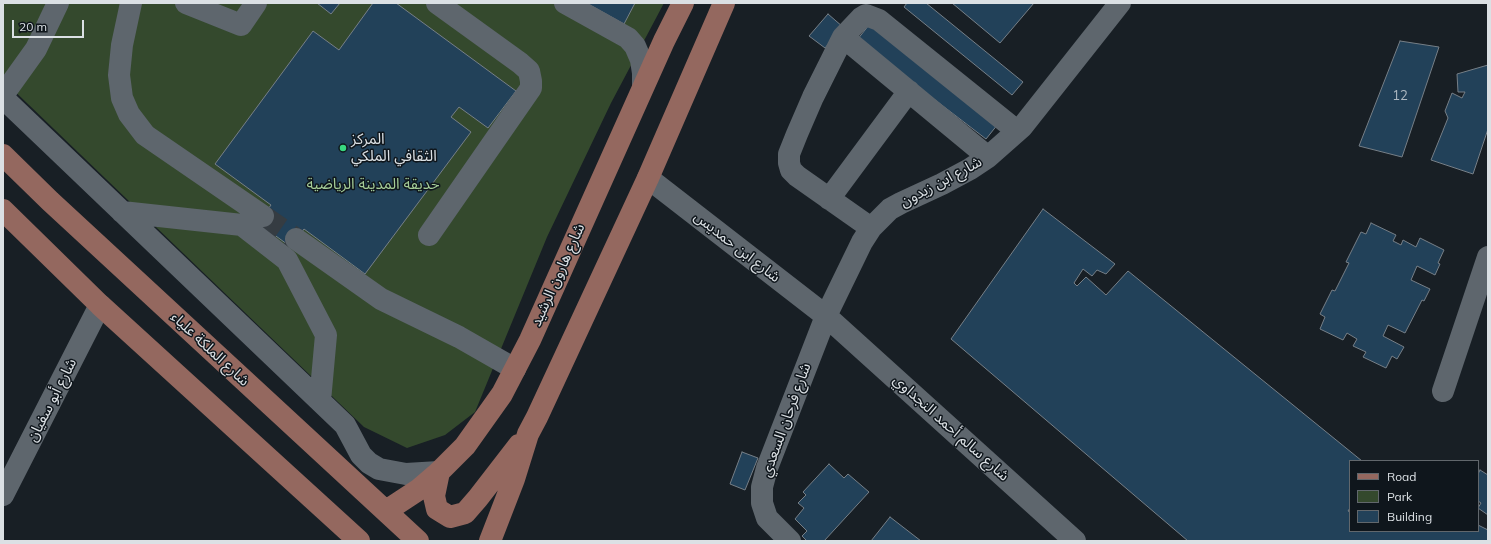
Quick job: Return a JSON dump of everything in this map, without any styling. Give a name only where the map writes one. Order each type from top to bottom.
[{"type":"main road","name":"شارع هارون الرشيد","points":[[386,511],[418,490],[439,472],[465,446],[502,394],[530,340],[643,86],[683,3]]},
{"type":"main road","points":[[439,472],[434,496],[437,509],[450,517],[465,513],[528,434],[537,418],[648,178],[724,3]]},
{"type":"main road","name":"شارع الملكة علياء","points":[[3,155],[50,201],[418,541]]},
{"type":"main road","points":[[3,210],[100,305],[359,541]]},
{"type":"main road","points":[[490,541],[514,478],[528,434]]},
{"type":"street","points":[[3,95],[36,49],[58,3]]},
{"type":"street","points":[[131,3],[122,45],[119,75],[122,98],[129,114],[145,135],[263,216]]},
{"type":"street","points":[[186,3],[241,25],[256,3]]},
{"type":"street","points":[[429,235],[531,88],[529,71],[437,3]]},
{"type":"street","points":[[565,3],[628,38],[635,46],[641,60],[644,73],[643,86]]},
{"type":"street","name":"شارع ابن زيدون","points":[[826,316],[862,242],[871,228],[890,209],[956,177],[988,157],[1017,131],[1027,121],[1120,3]]},
{"type":"street","points":[[871,228],[797,176],[792,170],[789,154],[813,97],[843,37],[861,18],[866,16],[879,20],[1017,131]]},
{"type":"street","points":[[843,37],[988,157]]},
{"type":"street","points":[[829,199],[909,91]]},
{"type":"street","points":[[3,98],[345,425],[361,455],[369,463],[379,469],[406,474],[439,472]]},
{"type":"street","name":"شارع ابن حمديس","points":[[648,178],[826,316]]},
{"type":"street","points":[[122,212],[242,225],[287,260],[326,335],[320,401]]},
{"type":"street","points":[[296,240],[381,299],[459,337],[515,369]]},
{"type":"street","points":[[1443,390],[1488,257]]},
{"type":"street","name":"شارع أبو سفيان","points":[[3,495],[100,305]]},
{"type":"street","name":"شارع فرحان السعدي","points":[[790,541],[768,518],[762,503],[762,487],[767,468],[826,316]]},
{"type":"street","name":"شارع سالم أحمد النجداوي","points":[[826,316],[1075,541]]},
{"type":"green space","name":"حديقة المدينة الرياضية","points":[[3,3],[664,3],[611,103],[547,237],[475,412],[445,435],[407,448],[364,427],[3,80]]},
{"type":"building","points":[[317,3],[340,3],[331,14]]},
{"type":"building","name":"المركز الثقافي الملكي","points":[[373,3],[396,3],[516,91],[488,128],[459,107],[451,117],[471,132],[365,274],[304,229],[291,247],[258,223],[271,205],[215,164],[313,31],[339,50]]},
{"type":"building","points":[[635,3],[624,24],[588,4]]},
{"type":"building","points":[[907,3],[926,3],[1023,82],[1012,95],[904,7]]},
{"type":"building","points":[[952,3],[1034,3],[1000,43]]},
{"type":"building","points":[[828,14],[843,27],[825,48],[809,36]]},
{"type":"building","points":[[869,25],[998,124],[986,139],[857,40]]},
{"type":"building","points":[[1400,41],[1439,47],[1402,157],[1359,146]]},
{"type":"building","points":[[1488,65],[1488,129],[1473,174],[1431,160],[1448,118],[1445,111],[1452,93],[1462,98],[1465,92],[1458,92],[1457,74]]},
{"type":"building","points":[[1043,209],[1115,264],[1106,274],[1097,270],[1092,276],[1083,269],[1074,283],[1077,286],[1086,277],[1106,295],[1128,271],[1361,460],[1349,460],[1349,532],[1479,532],[1479,526],[1488,530],[1488,541],[1188,541],[951,339]]},
{"type":"building","points":[[1371,223],[1396,235],[1393,241],[1401,245],[1403,240],[1416,247],[1420,238],[1444,250],[1438,263],[1440,264],[1435,275],[1417,266],[1411,280],[1430,289],[1424,301],[1422,300],[1405,333],[1388,325],[1383,336],[1404,347],[1397,359],[1392,356],[1386,368],[1363,357],[1366,352],[1353,346],[1357,339],[1347,333],[1343,340],[1320,329],[1325,317],[1320,314],[1332,290],[1335,291],[1349,263],[1346,262],[1361,232],[1366,234]]},
{"type":"building","points":[[742,452],[758,458],[745,490],[730,484]]},
{"type":"building","points":[[829,464],[844,478],[848,474],[869,492],[824,541],[807,541],[802,536],[807,531],[795,519],[804,508],[798,503],[806,495],[803,492]]},
{"type":"building","points":[[1480,470],[1488,475],[1488,515],[1479,509],[1481,503],[1479,502]]},
{"type":"building","points":[[890,517],[921,541],[871,541]]},
{"type":"tunnel","points":[[263,216],[296,239]]},
{"type":"place","name":"المركز الثقافي الملكي","points":[[343,148]]}]
